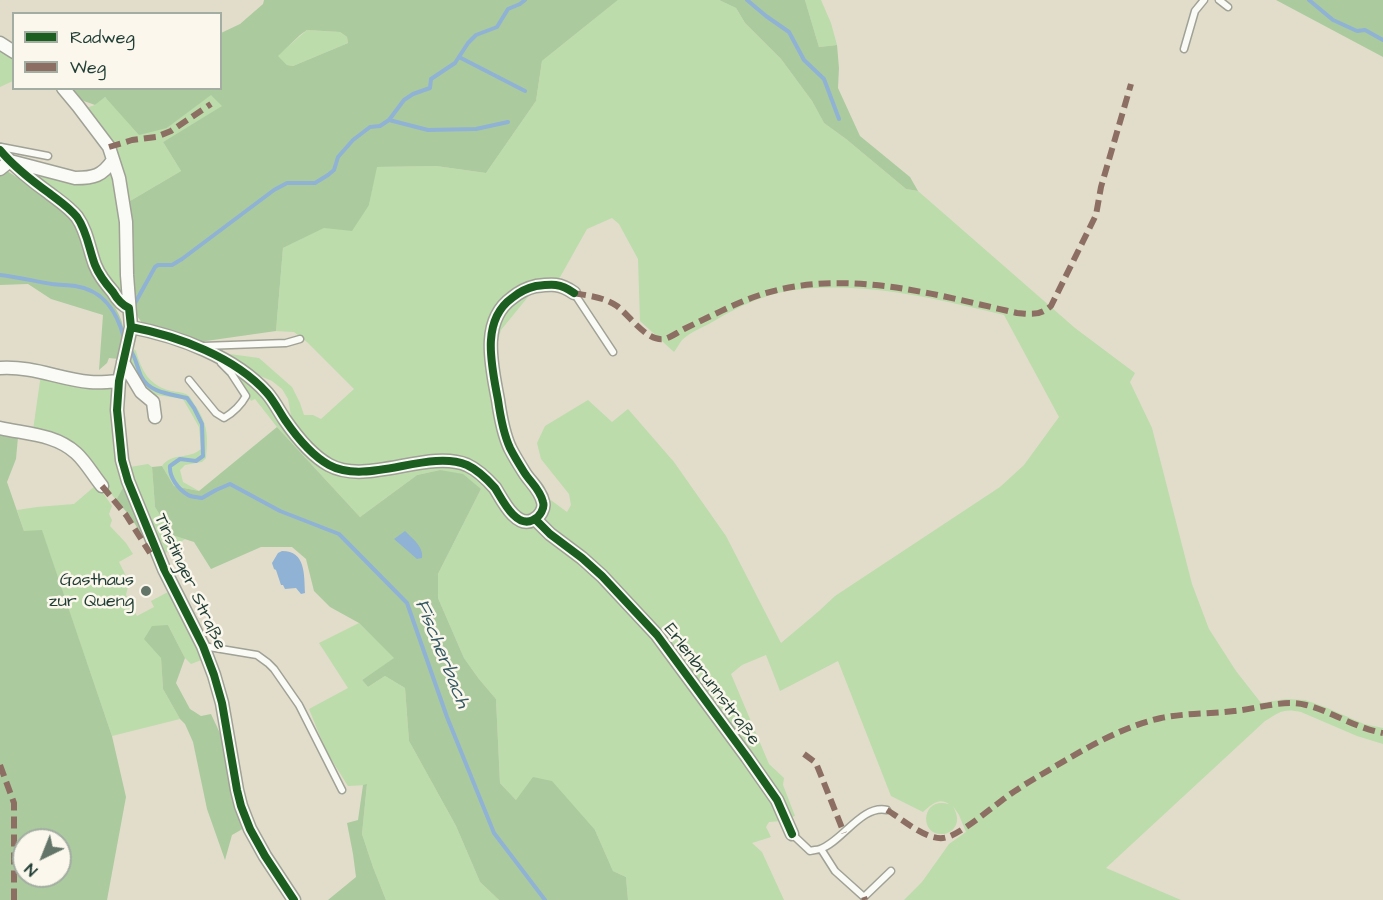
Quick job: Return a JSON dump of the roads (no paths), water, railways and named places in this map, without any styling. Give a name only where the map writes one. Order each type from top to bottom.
[{"type":"street","name":"Tinstinger Straße","points":[[65,90],[109,147],[119,178],[126,222],[130,332],[119,381],[117,403],[122,460],[128,482],[164,569],[203,646],[214,675],[222,704],[237,790],[250,829],[294,900]]},
{"type":"street","points":[[0,148],[5,165],[25,175],[69,208],[84,230],[96,266],[105,283],[118,300],[129,308]]},
{"type":"street","points":[[5,165],[86,178],[107,169],[113,159]]},
{"type":"street","points":[[130,332],[178,340],[198,347],[242,370],[268,394],[288,424],[311,451],[340,470],[374,470],[454,462],[482,474],[495,489],[505,506],[518,519],[528,522],[542,512],[544,504],[540,492],[526,475],[509,447],[492,367],[490,348],[493,328],[502,305],[531,287],[551,284],[564,286],[574,293]]},
{"type":"street","points":[[124,360],[141,392],[153,402],[155,417]]},
{"type":"street","points":[[0,368],[36,370],[94,383],[119,381]]},
{"type":"street","points":[[0,428],[45,436],[64,444],[81,458],[102,486]]},
{"type":"street","name":"Erlenbrunnstraße","points":[[535,519],[602,576],[657,635],[777,800],[792,834]]},
{"type":"lane","points":[[1184,49],[1195,11],[1204,0]]},
{"type":"lane","points":[[1219,0],[1228,8]]},
{"type":"lane","points":[[0,148],[48,156]]},
{"type":"lane","points":[[574,293],[613,352]]},
{"type":"lane","points":[[198,347],[267,345],[300,339]]},
{"type":"lane","points":[[189,380],[216,413],[224,418],[242,403],[246,396],[231,373],[212,354]]},
{"type":"lane","points":[[203,646],[257,655],[274,669],[299,705],[342,790]]},
{"type":"lane","points":[[792,834],[810,851],[821,849],[876,809],[887,810]]},
{"type":"lane","points":[[821,849],[835,871],[864,897],[891,871]]},
{"type":"water","points":[[405,531],[419,546],[422,558],[417,559],[394,539]]},
{"type":"water","points":[[282,551],[296,555],[300,560],[304,572],[305,593],[301,594],[296,588],[285,589],[281,585],[272,563]]},
{"type":"waterway","points":[[134,305],[155,267],[172,265],[182,259],[274,190],[287,183],[315,183],[328,175],[334,170],[338,157],[353,140],[370,127],[380,126],[389,120],[404,100],[430,88],[431,79],[455,63],[476,35],[497,27],[508,9],[525,0]]},
{"type":"waterway","points":[[747,0],[789,32],[804,60],[824,79],[839,119]]},
{"type":"waterway","points":[[1309,0],[1333,20],[1357,31],[1365,30],[1383,40]]},
{"type":"waterway","points":[[459,57],[525,91]]},
{"type":"waterway","points":[[389,120],[428,130],[476,129],[508,122]]},
{"type":"waterway","name":"Fischerbach","points":[[0,275],[75,286],[94,292],[113,311],[124,338]]},
{"type":"waterway","name":"Fischerbach","points":[[130,349],[145,382],[161,392],[187,398],[202,424],[203,456],[196,461],[180,459],[170,466],[173,478],[181,489],[189,496],[202,498],[230,484],[280,511],[339,534],[407,603],[447,717],[494,833],[545,900]]},
{"type":"place","name":"Gasthaus zur Queng","points":[[146,591]]}]
